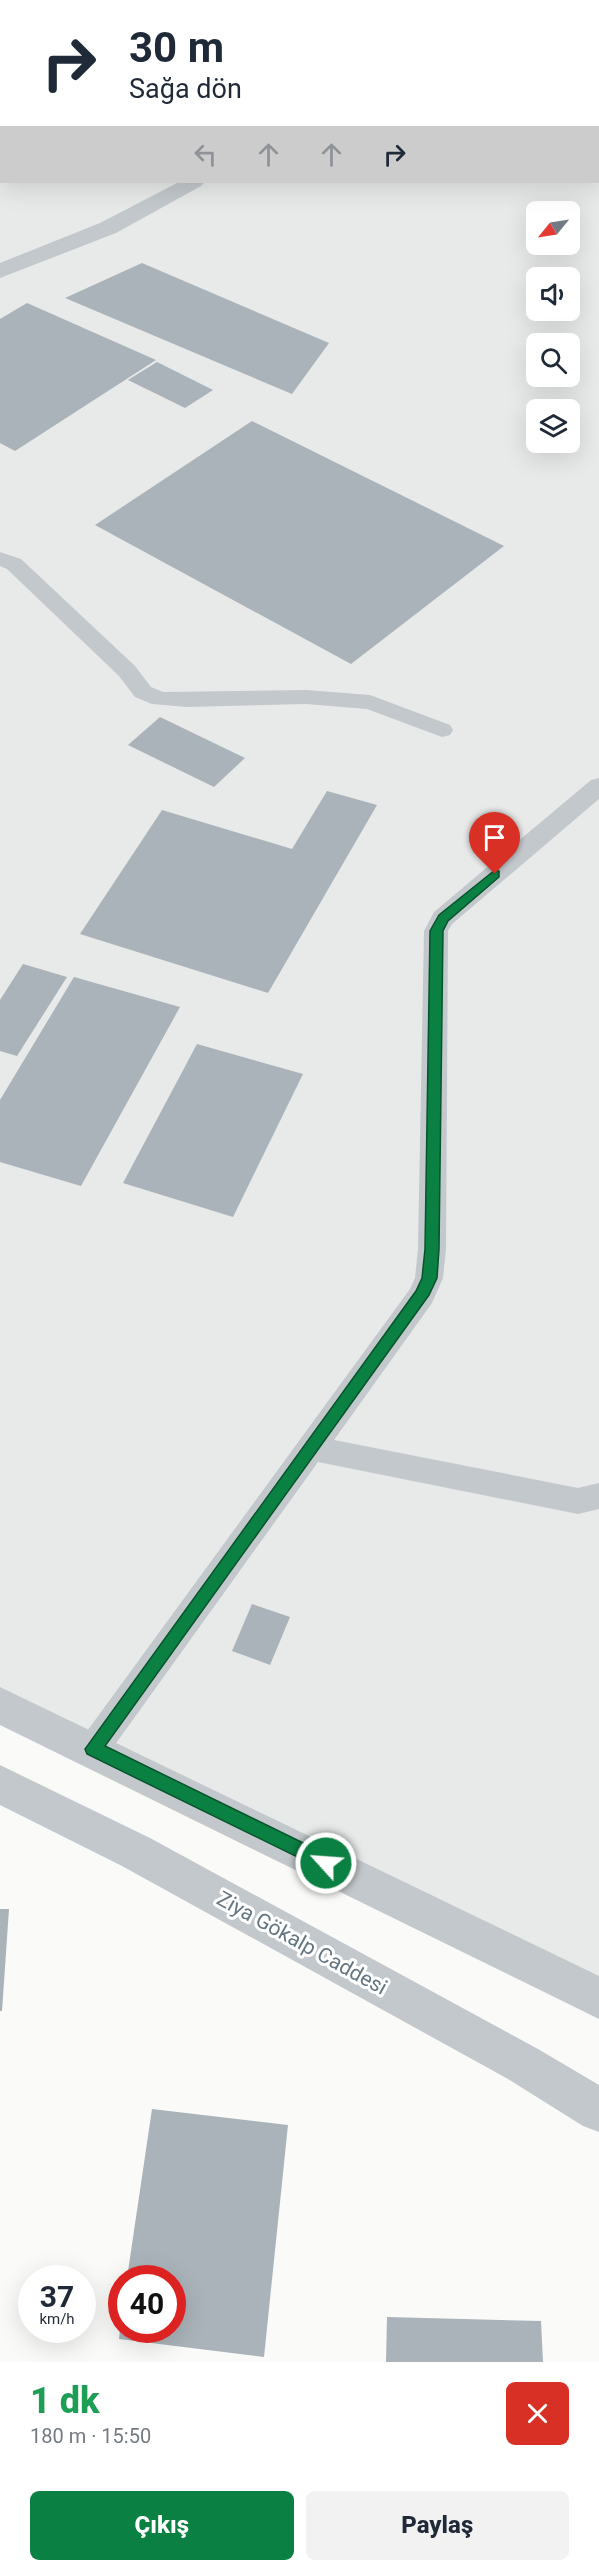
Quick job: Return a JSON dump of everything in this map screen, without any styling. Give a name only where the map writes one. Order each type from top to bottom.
[{"type":"street","points":[[0,271],[108,228],[192,183]]},
{"type":"street","points":[[0,1705],[599,1998]]},
{"type":"street","name":"Ziya Gökalp Caddesi","points":[[0,1784],[157,1863],[523,2064],[599,2110]]},
{"type":"lane","points":[[0,558],[14,564],[127,671],[143,692],[160,699],[306,697],[370,702],[442,730]]},
{"type":"lane","points":[[93,1749],[422,1295],[429,1278],[436,931],[443,918],[599,786]]},
{"type":"lane","points":[[311,1448],[578,1502],[599,1496]]},
{"type":"shaded area","points":[[0,183],[599,183],[599,2000],[0,1695]]},
{"type":"building","points":[[142,263],[329,343],[292,394],[65,298]]},
{"type":"building","points":[[27,303],[156,360],[15,451],[0,443],[0,319]]},
{"type":"building","points":[[157,362],[213,390],[185,408],[128,380]]},
{"type":"building","points":[[252,421],[504,546],[351,664],[95,525]]},
{"type":"building","points":[[160,717],[245,758],[214,787],[128,745]]},
{"type":"building","points":[[327,791],[377,805],[268,993],[80,934],[162,810],[292,849]]},
{"type":"building","points":[[23,964],[67,977],[17,1056],[0,1051],[0,1000]]},
{"type":"building","points":[[74,977],[180,1007],[81,1186],[0,1162],[0,1100]]},
{"type":"building","points":[[197,1044],[303,1074],[233,1217],[123,1183]]},
{"type":"building","points":[[252,1604],[290,1617],[270,1665],[232,1651]]},
{"type":"building","points":[[0,1909],[9,1909],[2,2011],[0,2011]]},
{"type":"building","points":[[152,2109],[288,2125],[264,2357],[151,2343],[186,2343],[186,2265],[129,2265]]},
{"type":"building","points":[[387,2317],[541,2321],[543,2362],[386,2362]]},
{"type":"route","points":[[326,1863],[93,1749],[422,1295],[429,1278],[432,1249],[436,931],[443,918],[495,874]]}]
